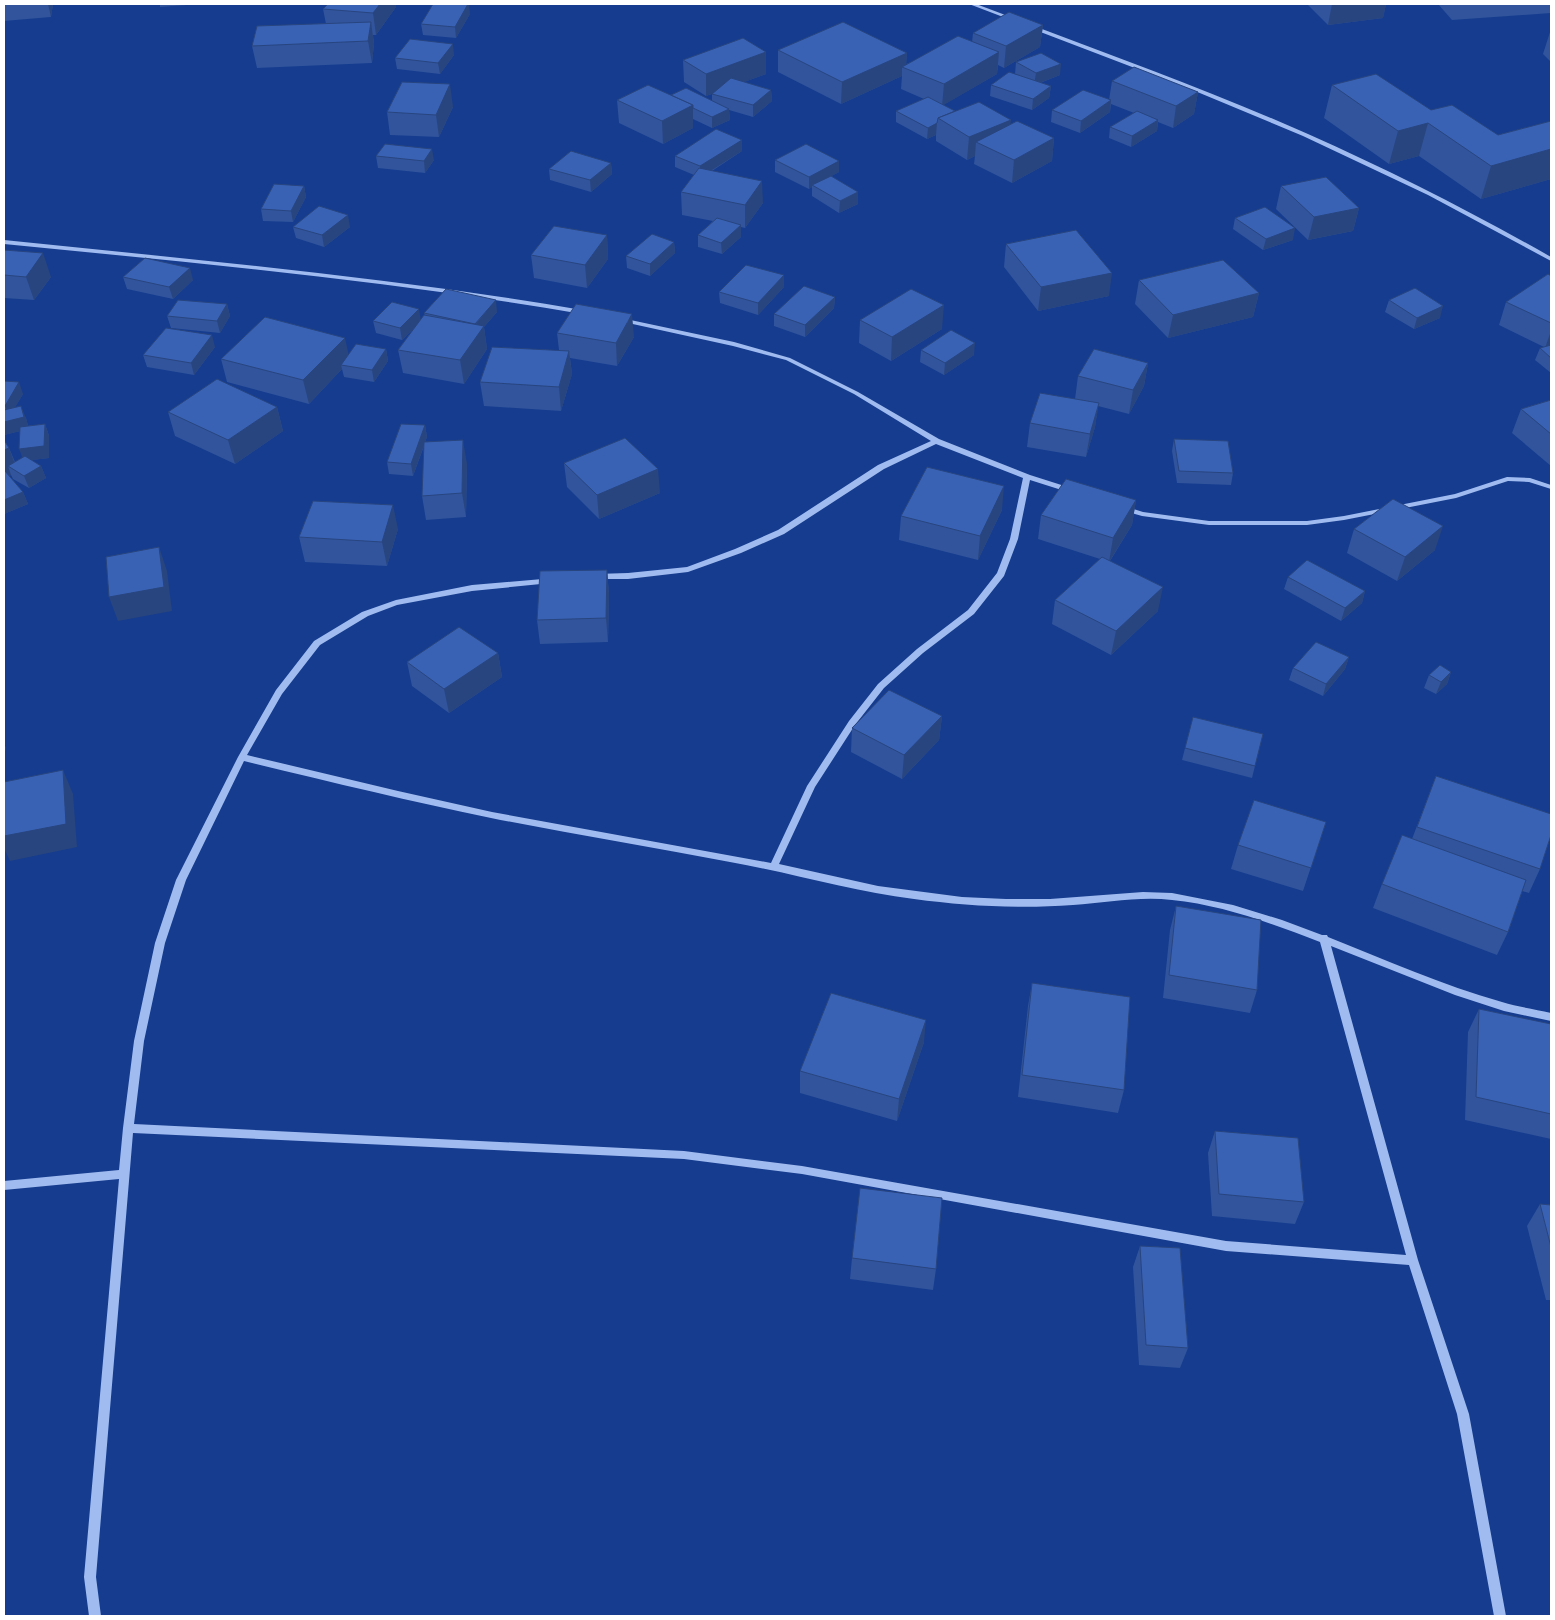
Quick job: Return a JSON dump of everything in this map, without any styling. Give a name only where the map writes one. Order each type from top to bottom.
[{"type":"street","points":[[972,4],[1016,21]]},
{"type":"street","points":[[1025,24],[1221,99],[1360,160],[1449,204],[1551,259]]},
{"type":"street","points":[[4,242],[377,281],[522,301],[589,314]]},
{"type":"street","points":[[618,319],[734,344],[788,359],[856,394],[936,441],[1027,477],[1078,493]]},
{"type":"street","points":[[584,577],[628,576],[688,569],[738,551],[781,532],[881,467],[936,441]]},
{"type":"street","points":[[774,866],[812,786],[852,723],[881,686],[920,651],[971,612],[1001,574],[1014,539],[1027,477]]},
{"type":"street","points":[[1114,505],[1142,514],[1209,523],[1307,523],[1344,518],[1456,496],[1507,479],[1530,480],[1551,487]]},
{"type":"street","points":[[95,1616],[90,1577],[128,1128],[139,1041],[160,943],[181,880],[242,757],[279,692],[317,644],[365,614],[396,603],[472,588],[565,578]]},
{"type":"street","points":[[242,757],[492,815],[774,866],[896,892],[994,903],[1071,902],[1140,896],[1183,897],[1248,910],[1324,938],[1432,985],[1523,1012],[1551,1017]]},
{"type":"street","points":[[1324,938],[1413,1260],[1463,1414],[1500,1616]]},
{"type":"street","points":[[128,1128],[684,1155],[802,1170],[1226,1246],[1413,1260]]},
{"type":"street","points":[[4,1185],[125,1174]]},
{"type":"building","points":[[328,4],[380,4],[373,13],[323,9]]},
{"type":"building","points":[[433,4],[468,4],[455,27],[421,24]]},
{"type":"building","points":[[1009,12],[1043,25],[1006,46],[973,33]]},
{"type":"building","points":[[371,22],[368,41],[252,46],[257,26]]},
{"type":"building","points":[[843,22],[907,53],[842,82],[778,50]]},
{"type":"building","points":[[958,36],[999,52],[944,84],[902,67]]},
{"type":"building","points":[[743,38],[766,52],[706,74],[683,60]]},
{"type":"building","points":[[410,39],[453,44],[438,63],[395,58]]},
{"type":"building","points":[[1041,53],[1061,64],[1036,73],[1016,62]]},
{"type":"building","points":[[1134,67],[1198,92],[1176,106],[1112,81]]},
{"type":"building","points":[[1009,72],[1051,86],[1033,99],[991,85]]},
{"type":"building","points":[[1376,74],[1431,110],[1452,105],[1498,135],[1551,121],[1551,149],[1491,166],[1428,123],[1398,131],[1332,85]]},
{"type":"building","points":[[731,78],[771,90],[753,105],[712,94]]},
{"type":"building","points":[[402,82],[450,84],[436,115],[387,112]]},
{"type":"building","points":[[648,85],[693,105],[662,121],[617,100]]},
{"type":"building","points":[[686,88],[729,109],[712,117],[693,108],[693,105],[671,95]]},
{"type":"building","points":[[1083,90],[1111,100],[1081,121],[1052,110]]},
{"type":"building","points":[[928,97],[955,111],[938,118],[937,123],[928,128],[896,111]]},
{"type":"building","points":[[979,102],[1011,120],[969,137],[938,118]]},
{"type":"building","points":[[1137,111],[1158,120],[1132,136],[1110,127]]},
{"type":"building","points":[[1017,121],[1054,138],[1014,160],[976,142]]},
{"type":"building","points":[[716,129],[742,140],[700,166],[675,156]]},
{"type":"building","points":[[385,144],[432,149],[424,161],[376,156]]},
{"type":"building","points":[[806,144],[839,161],[809,177],[775,160]]},
{"type":"building","points":[[571,151],[611,163],[590,180],[549,169]]},
{"type":"building","points":[[699,168],[762,181],[745,205],[681,192]]},
{"type":"building","points":[[831,176],[858,192],[840,201],[812,185]]},
{"type":"building","points":[[1326,177],[1359,208],[1314,217],[1281,186]]},
{"type":"building","points":[[274,184],[304,186],[291,211],[261,209]]},
{"type":"building","points":[[319,206],[348,215],[322,235],[293,227]]},
{"type":"building","points":[[1265,207],[1295,228],[1266,239],[1235,218]]},
{"type":"building","points":[[717,218],[741,225],[721,243],[698,235]]},
{"type":"building","points":[[554,226],[607,235],[585,265],[531,255]]},
{"type":"building","points":[[1076,230],[1112,273],[1041,287],[1006,244]]},
{"type":"building","points":[[652,234],[674,242],[650,264],[626,256]]},
{"type":"building","points":[[4,250],[43,253],[26,277],[4,275]]},
{"type":"building","points":[[145,258],[190,268],[169,287],[123,277]]},
{"type":"building","points":[[1223,260],[1259,293],[1173,315],[1139,280]]},
{"type":"building","points":[[746,265],[784,275],[758,303],[719,292]]},
{"type":"building","points":[[1548,274],[1551,276],[1551,323],[1506,302]]},
{"type":"building","points":[[804,286],[835,297],[805,325],[774,314]]},
{"type":"building","points":[[1415,288],[1443,306],[1417,318],[1389,300]]},
{"type":"building","points":[[446,289],[496,300],[475,324],[424,313]]},
{"type":"building","points":[[911,289],[944,305],[892,337],[860,320]]},
{"type":"building","points":[[178,300],[227,304],[217,321],[167,316]]},
{"type":"building","points":[[392,302],[419,309],[400,328],[373,321]]},
{"type":"building","points":[[576,304],[632,314],[616,343],[557,333]]},
{"type":"building","points":[[424,315],[484,326],[460,360],[398,350]]},
{"type":"building","points":[[265,317],[345,338],[303,380],[221,359]]},
{"type":"building","points":[[166,328],[212,335],[191,363],[143,355]]},
{"type":"building","points":[[951,330],[975,343],[945,363],[921,350]]},
{"type":"building","points":[[356,344],[386,349],[372,370],[341,365]]},
{"type":"building","points":[[1551,345],[1551,358],[1540,348]]},
{"type":"building","points":[[492,347],[569,351],[559,387],[480,382]]},
{"type":"building","points":[[1094,349],[1148,363],[1133,390],[1078,376]]},
{"type":"building","points":[[217,379],[277,407],[228,440],[168,412]]},
{"type":"building","points":[[4,381],[19,382],[5,406],[4,406]]},
{"type":"building","points":[[1040,393],[1099,403],[1090,434],[1030,423]]},
{"type":"building","points":[[1551,400],[1551,434],[1521,409]]},
{"type":"building","points":[[21,406],[24,417],[4,422],[4,410]]},
{"type":"building","points":[[45,424],[44,446],[19,449],[20,427]]},
{"type":"building","points":[[401,424],[425,425],[411,464],[387,462]]},
{"type":"building","points":[[625,438],[658,469],[597,495],[564,463]]},
{"type":"building","points":[[1174,439],[1228,441],[1233,473],[1179,471]]},
{"type":"building","points":[[4,440],[9,448],[4,450]]},
{"type":"building","points":[[463,440],[462,493],[422,496],[424,442]]},
{"type":"building","points":[[25,456],[41,466],[24,476],[8,466]]},
{"type":"building","points":[[927,467],[1004,486],[980,536],[901,516]]},
{"type":"building","points":[[4,472],[23,492],[4,500]]},
{"type":"building","points":[[1066,479],[1136,500],[1113,538],[1041,515]]},
{"type":"building","points":[[1393,499],[1443,526],[1405,557],[1354,529]]},
{"type":"building","points":[[313,501],[393,505],[382,542],[299,537]]},
{"type":"building","points":[[159,547],[164,587],[109,597],[106,557]]},
{"type":"building","points":[[1102,557],[1163,587],[1116,631],[1055,600]]},
{"type":"building","points":[[1307,560],[1365,591],[1345,608],[1288,577]]},
{"type":"building","points":[[607,570],[606,618],[537,620],[540,571]]},
{"type":"building","points":[[459,627],[498,653],[444,689],[407,662]]},
{"type":"building","points":[[1316,642],[1349,657],[1326,684],[1293,668]]},
{"type":"building","points":[[1440,665],[1451,672],[1441,682],[1429,675]]},
{"type":"building","points":[[889,690],[942,716],[904,755],[852,728]]},
{"type":"building","points":[[1193,717],[1263,734],[1255,766],[1185,748]]},
{"type":"building","points":[[63,770],[66,824],[4,836],[4,782]]},
{"type":"building","points":[[1436,776],[1551,814],[1551,835],[1540,869],[1417,827]]},
{"type":"building","points":[[1254,800],[1326,822],[1311,868],[1238,845]]},
{"type":"building","points":[[1402,835],[1526,880],[1508,932],[1382,884]]},
{"type":"building","points":[[1176,906],[1261,920],[1257,990],[1169,975]]},
{"type":"building","points":[[1032,983],[1130,997],[1124,1090],[1022,1075]]},
{"type":"building","points":[[831,993],[926,1020],[899,1099],[800,1071]]},
{"type":"building","points":[[1479,1009],[1551,1024],[1551,1114],[1476,1097]]},
{"type":"building","points":[[1215,1131],[1298,1138],[1304,1202],[1219,1194]]},
{"type":"building","points":[[860,1188],[942,1198],[936,1269],[852,1258]]},
{"type":"building","points":[[1540,1204],[1551,1205],[1551,1247]]},
{"type":"building","points":[[1140,1246],[1180,1248],[1188,1348],[1146,1345]]}]
